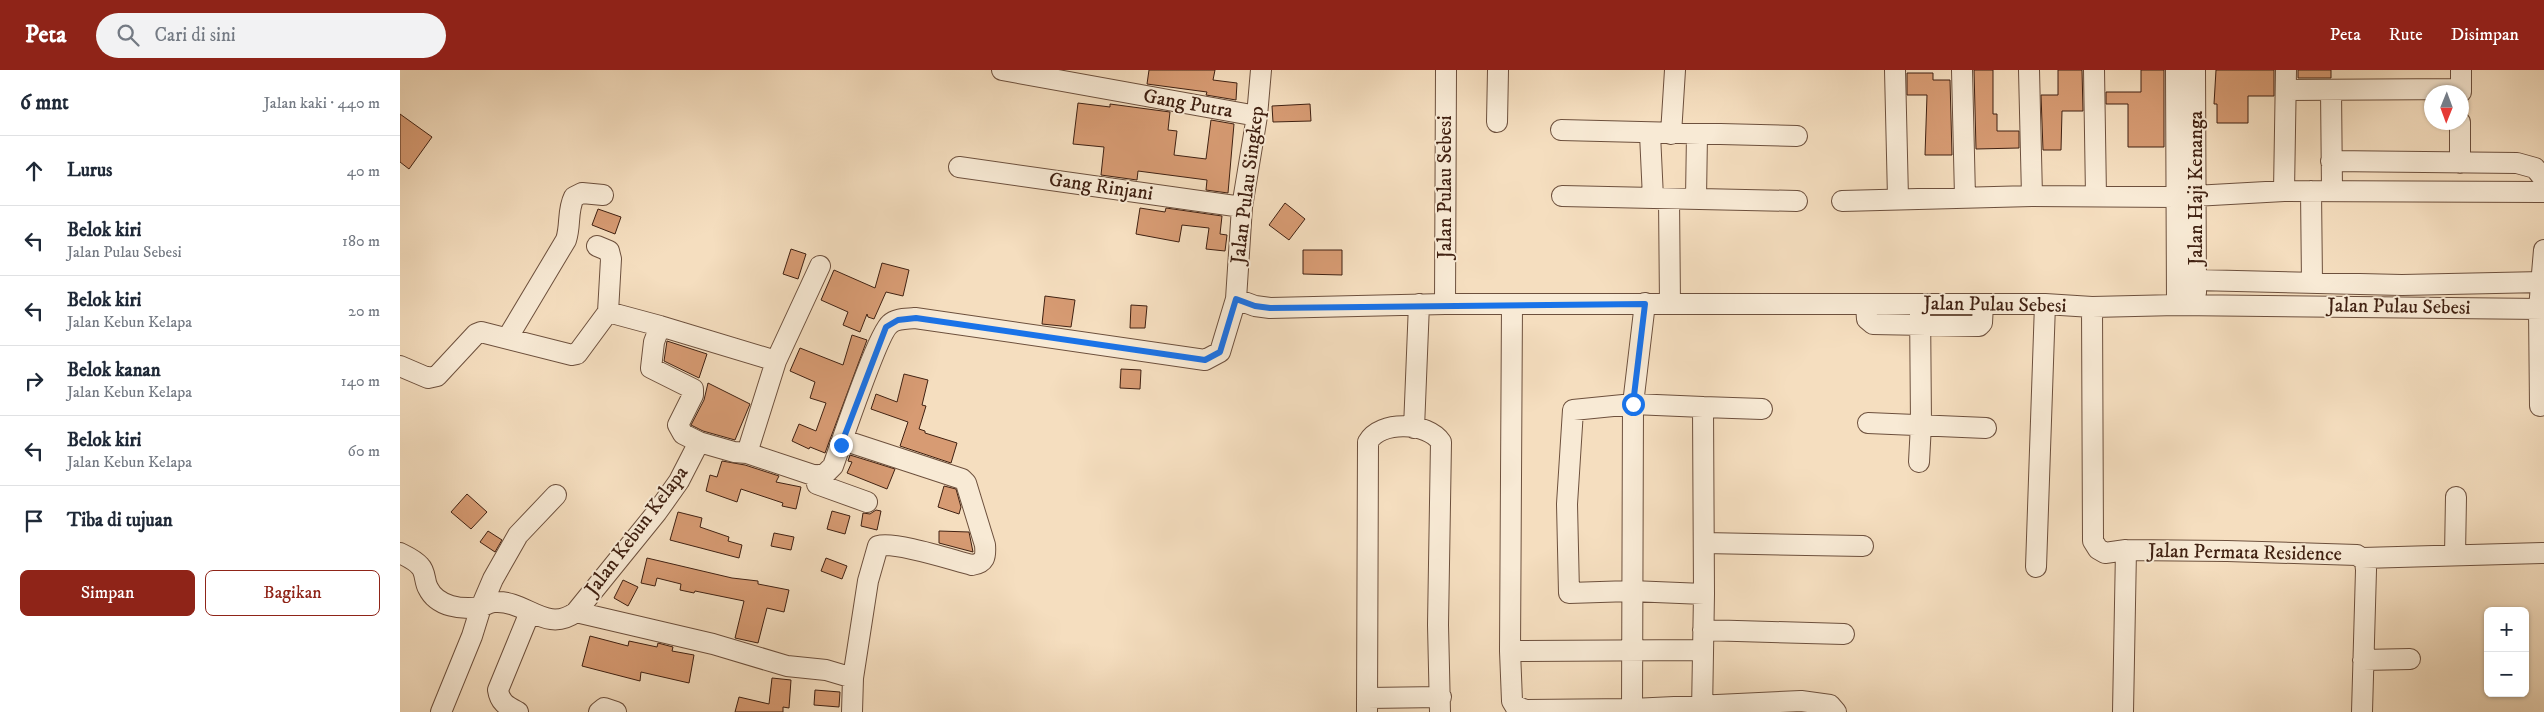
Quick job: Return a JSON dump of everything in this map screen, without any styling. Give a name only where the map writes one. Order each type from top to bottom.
[{"type":"street","name":"Gang Putra","points":[[1002,70],[1256,116]]},
{"type":"street","name":"Jalan Pulau Singkep","points":[[1236,299],[1242,206],[1261,70]]},
{"type":"street","name":"Jalan Pulau Sebesi","points":[[1445,304],[1446,70]]},
{"type":"street","points":[[1497,122],[1498,70]]},
{"type":"street","points":[[1671,134],[1675,70]]},
{"type":"street","points":[[1895,70],[1898,198]]},
{"type":"street","points":[[1962,70],[1965,197]]},
{"type":"street","points":[[2029,70],[2032,196]]},
{"type":"street","points":[[2094,70],[2096,196]]},
{"type":"street","name":"Jalan Haji Kenanga","points":[[2176,70],[2176,197],[2187,305]]},
{"type":"street","name":"Jalan Haji Kenanga","points":[[2187,305],[2196,280],[2195,70]]},
{"type":"street","points":[[2284,190],[2286,70]]},
{"type":"street","points":[[2286,90],[2331,90],[2461,84]]},
{"type":"street","points":[[2331,90],[2332,190]]},
{"type":"street","points":[[1561,130],[1650,134],[1798,136]]},
{"type":"street","points":[[2460,130],[2460,163]]},
{"type":"street","points":[[1650,134],[1661,198],[1670,304]]},
{"type":"street","points":[[1696,198],[1697,134]]},
{"type":"street","points":[[2331,161],[2527,165],[2535,168],[2544,178]]},
{"type":"street","name":"Gang Rinjani","points":[[960,167],[1242,206]]},
{"type":"street","points":[[1842,201],[1898,198],[2032,196],[2176,197],[2284,190],[2544,192]]},
{"type":"street","points":[[2311,191],[2316,282],[2320,306]]},
{"type":"street","points":[[508,337],[566,240],[569,231],[569,207],[574,197],[582,193],[603,195]]},
{"type":"street","points":[[1562,196],[1797,201]]},
{"type":"street","points":[[400,366],[428,378],[437,376],[476,334],[487,332],[572,355],[580,350],[608,312],[611,259],[609,251],[597,246]]},
{"type":"street","points":[[2540,406],[2544,250]]},
{"type":"street","points":[[747,453],[776,362],[820,266]]},
{"type":"street","points":[[2196,280],[2402,284],[2542,282]]},
{"type":"street","points":[[2402,284],[2403,307]]},
{"type":"street","name":"Jalan Pulau Sebesi","points":[[1236,299],[1262,307],[1419,304],[2045,304],[2092,307],[2187,305],[2542,309]]},
{"type":"street","points":[[660,326],[654,342],[651,368],[694,389],[693,395],[678,425],[682,434],[699,442],[734,452],[747,453],[816,476],[826,473],[833,466],[886,327],[898,320],[916,318],[1205,360],[1220,352],[1236,299]]},
{"type":"street","points":[[1414,428],[1419,304]]},
{"type":"street","points":[[1512,304],[1510,650],[1512,702],[1515,706],[1526,710],[1702,708],[1801,701],[1830,706],[1836,712]]},
{"type":"street","points":[[1632,709],[1633,404],[1645,304]]},
{"type":"street","points":[[1866,304],[1867,319],[1873,324],[1979,326],[1982,322],[1983,304]]},
{"type":"street","points":[[1919,462],[1921,424],[1920,304]]},
{"type":"street","points":[[2036,567],[2045,304]]},
{"type":"street","name":"Jalan Permata Residence","points":[[2092,307],[2093,541],[2098,549],[2105,553],[2126,550],[2227,551],[2357,555],[2362,558],[2365,561],[2366,570],[2362,712]]},
{"type":"street","points":[[608,312],[776,362]]},
{"type":"street","points":[[1704,594],[1631,591],[1569,593],[1568,504],[1573,410],[1633,404],[1762,408]]},
{"type":"street","points":[[1702,708],[1704,594],[1703,407]]},
{"type":"street","points":[[1868,423],[1986,428]]},
{"type":"street","points":[[1388,427],[1414,428],[1432,433],[1441,442],[1438,625],[1441,704],[1367,705],[1368,442],[1374,435],[1388,427]]},
{"type":"street","points":[[842,440],[962,479],[966,483],[985,545],[984,560],[979,564],[972,565],[900,547],[885,544],[878,546],[868,581],[853,678],[852,712]]},
{"type":"street","name":"Jalan Kebun Kelapa","points":[[400,553],[422,568],[428,590],[450,606],[466,610],[494,602],[508,603],[558,620],[568,618],[576,612],[656,512],[679,480],[699,442]]},
{"type":"street","points":[[816,476],[817,484],[867,502]]},
{"type":"street","points":[[440,712],[472,636],[480,607],[493,579],[518,535],[556,495]]},
{"type":"street","points":[[2455,555],[2456,497]]},
{"type":"street","points":[[1704,543],[1863,546]]},
{"type":"street","name":"Jalan Permata Residence","points":[[2123,712],[2126,550]]},
{"type":"street","points":[[2362,558],[2544,553]]},
{"type":"street","points":[[518,712],[504,704],[498,690],[530,612]]},
{"type":"street","points":[[576,612],[713,644],[787,666],[826,670],[853,678]]},
{"type":"street","points":[[1703,630],[1844,634]]},
{"type":"street","points":[[1510,650],[1703,650]]},
{"type":"street","points":[[2363,660],[2410,659]]},
{"type":"street","points":[[599,712],[604,708],[616,712]]},
{"type":"building","points":[[1149,70],[1215,70],[1213,80],[1237,83],[1236,100],[1206,95],[1207,92],[1147,84]]},
{"type":"building","points":[[1974,70],[1993,70],[1993,114],[1997,114],[1997,131],[2019,131],[2019,148],[1976,149]]},
{"type":"building","points":[[2058,70],[2082,70],[2083,111],[2062,111],[2061,150],[2043,150],[2041,95],[2058,95]]},
{"type":"building","points":[[2141,70],[2164,70],[2164,147],[2128,147],[2128,104],[2106,104],[2106,92],[2141,92]]},
{"type":"building","points":[[2216,70],[2274,70],[2274,96],[2248,96],[2248,123],[2217,123],[2217,104],[2214,104]]},
{"type":"building","points":[[2298,70],[2331,70],[2331,78],[2298,78]]},
{"type":"building","points":[[1907,73],[1933,73],[1933,80],[1950,80],[1952,155],[1925,155],[1927,95],[1907,95]]},
{"type":"building","points":[[1078,103],[1110,107],[1110,104],[1170,112],[1168,130],[1177,131],[1174,155],[1206,159],[1211,120],[1234,124],[1228,193],[1206,190],[1207,180],[1138,171],[1137,180],[1101,175],[1104,147],[1073,144]]},
{"type":"building","points":[[1310,104],[1311,121],[1273,122],[1272,106]]},
{"type":"building","points":[[400,114],[432,137],[409,169],[400,162]]},
{"type":"building","points":[[1285,203],[1305,219],[1289,240],[1269,225]]},
{"type":"building","points":[[1140,208],[1165,212],[1166,208],[1222,216],[1220,234],[1227,235],[1225,251],[1206,249],[1209,228],[1182,225],[1179,242],[1136,234]]},
{"type":"building","points":[[598,209],[621,217],[615,234],[592,225]]},
{"type":"building","points":[[791,249],[806,254],[798,279],[783,274]]},
{"type":"building","points":[[1303,250],[1342,250],[1342,275],[1303,274]]},
{"type":"building","points":[[882,263],[909,270],[903,296],[886,292],[874,319],[868,317],[867,314],[860,332],[843,325],[848,312],[821,300],[834,270],[875,288]]},
{"type":"building","points":[[1045,296],[1075,300],[1071,327],[1042,324]]},
{"type":"building","points":[[1131,305],[1147,306],[1145,328],[1130,328]]},
{"type":"building","points":[[852,335],[867,340],[825,453],[810,447],[809,449],[792,441],[799,424],[816,431],[826,403],[810,398],[815,382],[790,371],[800,348],[843,365]]},
{"type":"building","points":[[667,341],[707,354],[699,378],[664,361]]},
{"type":"building","points":[[1121,369],[1141,370],[1140,389],[1120,388]]},
{"type":"building","points":[[904,374],[928,380],[922,405],[926,406],[919,429],[925,431],[925,433],[957,443],[951,463],[900,446],[908,422],[871,409],[876,394],[897,402]]},
{"type":"building","points":[[708,383],[750,404],[735,440],[703,431],[691,425],[704,400]]},
{"type":"building","points":[[850,455],[895,469],[887,489],[847,473],[852,462],[848,461]]},
{"type":"building","points":[[722,461],[745,465],[779,476],[776,482],[801,487],[796,509],[782,506],[783,503],[741,489],[737,502],[706,491],[710,475],[717,477]]},
{"type":"building","points":[[944,486],[956,489],[961,507],[959,514],[938,507]]},
{"type":"building","points":[[467,494],[487,512],[471,529],[451,512]]},
{"type":"building","points":[[876,510],[881,511],[877,530],[861,526],[863,513],[870,514]]},
{"type":"building","points":[[832,511],[850,516],[845,534],[827,529]]},
{"type":"building","points":[[678,512],[702,518],[700,527],[729,537],[728,541],[742,545],[739,558],[670,540]]},
{"type":"building","points":[[488,531],[502,540],[495,552],[480,542]]},
{"type":"building","points":[[939,531],[969,532],[973,552],[939,543]]},
{"type":"building","points":[[774,533],[794,537],[791,550],[771,546]]},
{"type":"building","points":[[647,558],[732,578],[758,581],[758,584],[789,590],[784,612],[767,608],[758,643],[735,638],[744,601],[695,591],[694,593],[680,590],[681,584],[657,578],[655,586],[641,583]]},
{"type":"building","points":[[826,558],[847,566],[842,579],[821,571]]},
{"type":"building","points":[[623,580],[638,587],[628,606],[614,598]]},
{"type":"building","points":[[590,636],[628,646],[629,641],[657,647],[658,643],[673,647],[672,651],[694,655],[689,683],[641,672],[640,681],[582,666]]},
{"type":"building","points":[[772,678],[791,680],[789,708],[783,707],[783,712],[735,712],[739,697],[769,704]]},
{"type":"building","points":[[815,690],[840,692],[839,707],[814,705]]},
{"type":"route","points":[[841,445],[874,354],[886,327],[891,322],[916,318],[1205,360],[1216,356],[1220,352],[1236,299],[1255,306],[1270,308],[1445,304],[1645,304],[1633,404]]}]
